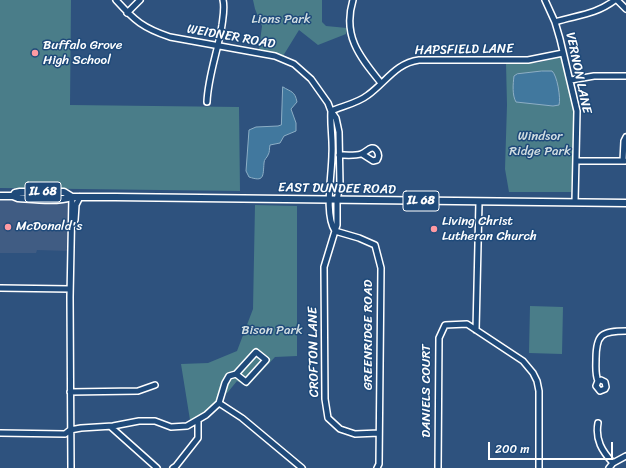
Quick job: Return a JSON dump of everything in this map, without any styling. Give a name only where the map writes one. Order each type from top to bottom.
[{"type":"main road","name":"EAST DUNDEE ROAD","points":[[0,196],[57,199],[80,197],[626,203]]},
{"type":"street","name":"WEIDNER ROAD","points":[[116,0],[137,22],[148,29],[170,38],[270,54],[294,64],[307,75],[320,89],[336,118],[340,155],[340,190],[337,200]]},
{"type":"street","points":[[128,13],[140,0]]},
{"type":"street","points":[[207,102],[211,75],[219,45],[224,9],[223,0]]},
{"type":"street","points":[[353,0],[349,16],[351,36],[354,44],[369,68],[381,83]]},
{"type":"street","name":"VERNON LANE","points":[[545,0],[555,22],[571,80],[577,111],[575,202]]},
{"type":"street","points":[[555,22],[596,12],[616,0],[626,9]]},
{"type":"street","name":"HAPSFIELD LANE","points":[[331,111],[365,97],[400,66],[411,61],[528,60],[563,53]]},
{"type":"street","points":[[571,80],[594,76],[626,76]]},
{"type":"street","name":"WEIDNER ROAD","points":[[330,200],[332,154],[331,111]]},
{"type":"street","points":[[576,161],[624,161],[624,141],[626,137]]},
{"type":"street","points":[[332,154],[362,154]]},
{"type":"street","points":[[71,468],[70,289],[72,197]]},
{"type":"street","points":[[72,222],[75,220],[76,205],[80,197]]},
{"type":"street","points":[[330,200],[329,212],[331,225],[335,231]]},
{"type":"street","name":"CROFTON LANE","points":[[337,200],[337,225],[324,267],[325,399],[328,418],[340,429],[348,432],[355,434],[379,433]]},
{"type":"street","points":[[478,202],[476,330],[523,361],[533,373],[537,381],[539,391],[539,468]]},
{"type":"street","name":"GREENRIDGE ROAD","points":[[335,231],[359,238],[375,245],[381,268],[379,433],[377,468]]},
{"type":"street","points":[[0,288],[70,289]]},
{"type":"street","name":"DANIELS COURT","points":[[438,468],[439,338],[445,325],[467,324],[476,330]]},
{"type":"street","points":[[598,381],[596,374],[597,343],[606,332],[626,331]]},
{"type":"street","points":[[0,433],[65,434],[70,430],[81,428],[111,427],[139,421],[155,421],[171,427],[187,426],[206,415],[219,403],[225,383],[229,376],[236,374],[256,352],[266,360],[246,382],[236,374]]},
{"type":"street","points":[[70,392],[138,391],[154,385]]},
{"type":"street","points":[[219,403],[242,418],[302,468]]},
{"type":"street","points":[[173,468],[198,438],[198,420]]},
{"type":"street","points":[[598,423],[597,436],[599,444],[606,456],[613,463]]},
{"type":"street","points":[[111,427],[157,468]]},
{"type":"street","points":[[608,468],[613,463],[626,456]]},
{"type":"shaded area","points":[[552,71],[554,73],[558,87],[559,105],[553,106],[516,102],[513,93],[514,76],[517,74]]},
{"type":"shaded area","points":[[283,87],[292,92],[296,98],[297,102],[291,109],[296,123],[296,131],[284,136],[280,143],[270,145],[269,154],[264,162],[262,177],[258,179],[249,177],[246,171],[249,130],[256,127],[281,125]]},
{"type":"shaded area","points":[[0,201],[69,201],[69,251],[37,250],[36,253],[0,253]]},
{"type":"green space","name":"Buffalo Grove High School","points":[[0,0],[71,0],[70,105],[239,107],[240,191],[0,188]]},
{"type":"green space","name":"Lions Park","points":[[253,0],[322,0],[322,22],[326,26],[347,28],[346,34],[318,45],[299,30],[283,56],[259,49],[262,26]]},
{"type":"green space","name":"Windsor Ridge Park","points":[[561,57],[574,110],[574,150],[571,192],[509,192],[505,169],[507,105],[506,63],[536,63]]},
{"type":"green space","name":"Bison Park","points":[[255,205],[297,206],[297,356],[275,357],[247,387],[237,381],[228,392],[205,413],[190,420],[181,364],[208,363],[237,351],[253,309]]},
{"type":"green space","points":[[530,306],[563,307],[562,354],[529,353]]},
{"type":"place","name":"Buffalo Grove High School","points":[[35,53]]},
{"type":"place","name":"McDonald's","points":[[8,227]]},
{"type":"place","name":"Living Christ Lutheran Church","points":[[434,229]]}]
